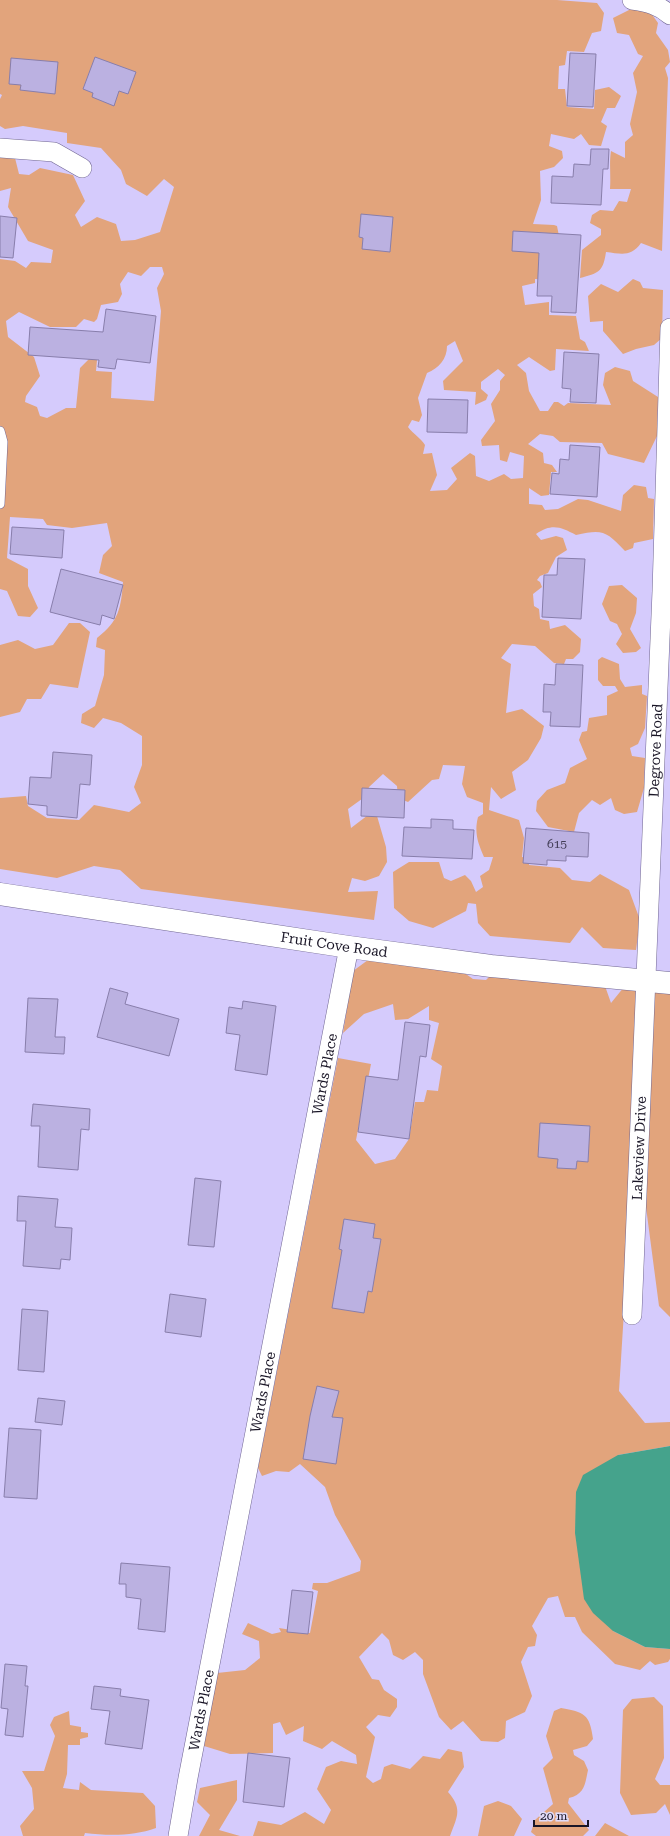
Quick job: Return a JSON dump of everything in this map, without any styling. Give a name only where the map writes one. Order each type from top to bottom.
[{"type":"street","points":[[632,0],[645,1],[658,6],[670,15]]},
{"type":"street","points":[[0,148],[54,152],[82,168]]},
{"type":"street","name":"Degrove Road","points":[[647,981],[662,591],[670,328]]},
{"type":"street","name":"Fruit Cove Road","points":[[0,894],[349,947],[490,966],[670,983]]},
{"type":"street","name":"Wards Place","points":[[178,1836],[349,947]]},
{"type":"street","name":"Lakeview Drive","points":[[632,1315],[647,981]]},
{"type":"lane","points":[[0,431],[3,442],[0,504]]},
{"type":"shaded area","points":[[0,0],[557,0],[597,3],[604,13],[601,31],[592,33],[584,52],[567,51],[565,65],[559,66],[558,89],[565,89],[567,107],[594,109],[595,90],[609,87],[621,96],[615,108],[607,108],[601,122],[607,126],[601,146],[589,145],[581,134],[574,139],[551,134],[549,146],[562,151],[563,158],[554,167],[540,171],[541,200],[533,224],[557,226],[559,236],[550,280],[535,279],[535,283],[522,286],[525,305],[549,302],[549,315],[576,316],[580,339],[585,342],[589,351],[556,349],[555,370],[550,371],[529,357],[517,365],[526,373],[529,391],[540,411],[548,411],[554,402],[558,402],[564,406],[568,403],[611,405],[603,385],[605,373],[615,367],[630,371],[633,381],[658,397],[657,436],[644,463],[608,454],[602,443],[560,442],[553,436],[540,434],[528,444],[543,453],[544,463],[552,465],[557,472],[551,472],[549,495],[541,496],[529,488],[529,504],[542,505],[545,510],[558,509],[578,499],[588,500],[621,511],[623,495],[634,485],[646,487],[648,498],[654,499],[653,539],[634,543],[633,548],[625,551],[613,539],[604,533],[592,532],[576,535],[561,528],[552,527],[536,534],[541,540],[556,536],[563,538],[567,550],[556,557],[548,573],[540,576],[537,580],[540,582],[542,587],[533,594],[534,606],[539,609],[540,619],[549,621],[550,629],[565,625],[581,639],[580,652],[573,659],[566,659],[564,664],[554,663],[535,646],[512,644],[501,658],[511,664],[506,713],[522,709],[544,726],[541,738],[528,760],[512,772],[516,790],[501,799],[491,787],[489,810],[519,820],[524,838],[522,857],[529,858],[529,865],[560,868],[572,880],[590,882],[600,874],[629,890],[640,920],[636,950],[603,948],[582,927],[570,943],[490,936],[478,923],[476,904],[468,903],[466,911],[433,928],[409,921],[394,908],[393,872],[409,862],[439,862],[444,878],[451,881],[465,875],[471,881],[476,892],[483,887],[480,876],[489,870],[493,857],[484,857],[478,842],[477,823],[478,817],[483,814],[483,803],[467,797],[462,784],[465,766],[443,765],[439,779],[432,780],[408,802],[398,798],[397,786],[383,774],[369,787],[366,796],[348,809],[351,828],[372,812],[377,816],[386,847],[387,862],[379,876],[365,881],[352,878],[348,892],[378,891],[374,920],[141,889],[120,870],[94,866],[57,878],[0,869],[0,798],[26,796],[28,806],[47,818],[79,820],[94,805],[129,812],[141,803],[134,787],[142,765],[142,736],[121,723],[103,718],[94,728],[81,723],[82,714],[95,706],[104,675],[105,650],[96,647],[97,638],[110,626],[120,607],[123,582],[99,573],[103,555],[112,546],[107,523],[72,528],[47,525],[43,519],[10,517],[7,558],[28,569],[28,586],[38,608],[30,617],[18,616],[7,591],[0,589],[0,259],[15,261],[26,268],[31,262],[51,263],[53,250],[28,241],[8,207],[11,188],[0,191],[0,157],[15,158],[19,174],[29,175],[40,168],[73,175],[85,201],[75,215],[81,227],[97,217],[116,224],[121,241],[135,240],[160,232],[174,187],[164,179],[147,196],[126,184],[121,170],[101,148],[67,143],[67,133],[23,126],[5,129],[0,126],[0,99],[2,95],[0,94]],"holes":[[[150,267],[162,267],[164,274],[157,288],[161,311],[154,401],[111,398],[112,372],[96,371],[97,360],[91,357],[80,368],[76,408],[66,408],[47,418],[40,416],[37,407],[25,402],[26,396],[40,376],[34,357],[8,337],[6,321],[19,312],[50,327],[76,327],[84,319],[94,322],[97,319],[101,305],[118,302],[122,294],[120,284],[128,272],[141,276]],[[455,341],[463,361],[443,381],[444,390],[476,392],[475,405],[486,400],[488,395],[481,389],[481,382],[498,369],[505,375],[500,381],[500,390],[491,404],[495,421],[481,440],[482,446],[499,445],[500,460],[507,462],[510,452],[524,456],[523,478],[511,479],[504,474],[489,481],[476,476],[475,456],[470,453],[451,468],[457,479],[447,490],[430,491],[437,475],[432,453],[423,454],[425,445],[408,427],[412,420],[419,422],[422,415],[418,398],[427,373],[439,366],[446,355],[447,346]]]},
{"type":"shaded area","points":[[631,9],[651,13],[658,23],[656,33],[668,50],[670,62],[665,68],[668,78],[662,251],[641,243],[634,251],[630,253],[621,254],[606,252],[603,264],[599,271],[592,275],[580,278],[582,250],[601,235],[601,229],[590,223],[592,215],[600,210],[613,211],[619,201],[627,202],[631,189],[610,189],[610,160],[611,151],[625,158],[625,142],[633,135],[630,124],[637,92],[633,73],[643,56],[638,54],[629,35],[617,33],[613,18]]},
{"type":"shaded area","points":[[633,279],[640,282],[643,288],[663,290],[662,338],[654,345],[623,354],[603,331],[603,321],[590,322],[588,296],[601,284],[618,292]]},
{"type":"shaded area","points":[[622,585],[637,598],[636,613],[630,629],[641,648],[636,652],[623,653],[616,644],[622,634],[617,624],[610,621],[602,604],[609,586]]},
{"type":"shaded area","points":[[69,623],[80,623],[90,632],[78,688],[50,684],[41,699],[27,699],[20,712],[0,717],[0,645],[18,640],[35,649],[53,645]]},
{"type":"shaded area","points":[[602,657],[619,664],[620,679],[625,687],[642,685],[642,694],[647,696],[645,728],[638,744],[630,748],[632,756],[645,758],[644,788],[637,812],[624,814],[615,810],[611,798],[600,805],[592,800],[579,813],[574,832],[548,827],[536,811],[537,801],[547,790],[565,783],[570,768],[587,759],[579,740],[582,732],[587,731],[589,718],[607,715],[607,696],[618,691],[615,686],[603,686],[598,680],[598,660]]},
{"type":"shaded area","points":[[368,960],[463,972],[473,979],[486,980],[490,976],[605,986],[611,1003],[624,987],[644,992],[619,1391],[645,1423],[670,1422],[670,1446],[618,1455],[613,1631],[645,1647],[670,1649],[670,1659],[668,1662],[655,1665],[650,1661],[640,1670],[615,1664],[582,1632],[575,1617],[565,1617],[558,1596],[548,1598],[532,1626],[537,1635],[535,1646],[528,1647],[521,1662],[532,1696],[525,1712],[506,1721],[505,1738],[498,1742],[481,1741],[463,1721],[451,1730],[439,1717],[423,1674],[423,1660],[415,1652],[403,1660],[393,1655],[389,1640],[382,1633],[359,1657],[372,1679],[379,1680],[384,1690],[397,1699],[397,1707],[390,1717],[378,1715],[366,1727],[375,1737],[366,1777],[373,1783],[381,1779],[384,1767],[392,1764],[410,1769],[423,1756],[440,1759],[448,1749],[462,1752],[464,1767],[448,1792],[456,1803],[457,1808],[456,1818],[450,1836],[253,1836],[258,1821],[281,1825],[305,1812],[324,1824],[331,1810],[317,1789],[326,1767],[341,1761],[357,1764],[356,1755],[332,1741],[322,1749],[303,1741],[304,1726],[286,1735],[280,1722],[273,1724],[273,1753],[230,1754],[204,1746],[217,1673],[245,1670],[260,1658],[259,1641],[242,1634],[248,1623],[272,1634],[281,1632],[279,1628],[310,1633],[318,1591],[312,1589],[313,1583],[327,1583],[360,1571],[361,1561],[335,1515],[325,1487],[300,1464],[289,1472],[276,1471],[262,1476],[258,1468],[338,1058],[371,1064],[356,1140],[375,1164],[395,1159],[409,1139],[415,1102],[424,1102],[427,1090],[438,1091],[442,1066],[431,1059],[439,1023],[429,1020],[429,1006],[408,1019],[395,1020],[393,1004],[364,1014],[343,1033],[353,971]]},
{"type":"shaded area","points":[[653,991],[670,992],[670,1317],[659,1306],[644,1192]]},
{"type":"shaded area","points":[[670,1446],[670,1649],[645,1647],[613,1631],[593,1613],[584,1599],[575,1533],[576,1492],[583,1475],[618,1455]]},
{"type":"shaded area","points":[[654,1697],[663,1706],[664,1758],[655,1779],[660,1785],[670,1785],[670,1815],[665,1804],[656,1813],[631,1815],[620,1793],[623,1710],[632,1699]]},
{"type":"shaded area","points":[[561,1708],[580,1713],[588,1719],[592,1731],[593,1739],[587,1746],[573,1750],[574,1755],[584,1761],[588,1770],[583,1788],[578,1794],[569,1798],[568,1803],[589,1830],[583,1836],[536,1836],[531,1832],[535,1820],[553,1804],[543,1768],[553,1758],[546,1736],[554,1711]]},
{"type":"shaded area","points":[[69,1711],[70,1725],[81,1727],[81,1732],[88,1733],[88,1737],[80,1739],[80,1745],[68,1745],[67,1774],[63,1788],[79,1790],[80,1782],[91,1790],[143,1793],[155,1806],[156,1828],[139,1833],[121,1835],[85,1833],[84,1836],[23,1836],[20,1826],[34,1809],[32,1788],[22,1771],[44,1771],[55,1736],[50,1725],[54,1717]]},
{"type":"shaded area","points":[[237,1780],[237,1800],[219,1830],[240,1836],[199,1836],[210,1815],[197,1802],[200,1788]]},
{"type":"shaded area","points":[[498,1801],[511,1806],[522,1819],[514,1836],[478,1836],[484,1806]]},
{"type":"shaded area","points":[[605,1823],[629,1836],[595,1836]]},
{"type":"building","points":[[570,53],[596,54],[593,107],[567,106]]},
{"type":"building","points":[[95,57],[136,72],[128,94],[119,91],[114,106],[92,97],[93,93],[83,89]]},
{"type":"building","points":[[11,58],[58,62],[55,94],[20,90],[21,85],[9,84]]},
{"type":"building","points":[[591,149],[609,149],[608,169],[603,169],[601,205],[551,203],[552,176],[573,177],[574,164],[590,165]]},
{"type":"building","points":[[361,214],[393,217],[390,252],[362,249],[363,238],[359,237]]},
{"type":"building","points":[[0,216],[17,218],[13,258],[0,257]]},
{"type":"building","points":[[513,231],[581,235],[576,313],[551,312],[552,296],[537,296],[539,253],[512,251]]},
{"type":"building","points":[[106,309],[156,316],[150,363],[117,359],[115,369],[98,367],[99,360],[28,355],[30,327],[103,332]]},
{"type":"building","points":[[564,352],[599,354],[596,403],[570,402],[571,389],[562,388]]},
{"type":"building","points":[[428,399],[468,400],[467,433],[427,432]]},
{"type":"building","points":[[570,445],[600,447],[597,497],[550,494],[552,473],[559,474],[560,459],[569,460]]},
{"type":"building","points":[[12,527],[64,530],[62,558],[10,554]]},
{"type":"building","points":[[558,558],[585,559],[581,619],[542,617],[544,575],[557,575]]},
{"type":"building","points":[[61,569],[123,585],[114,619],[102,615],[100,625],[50,612]]},
{"type":"building","points":[[556,664],[583,665],[580,727],[550,726],[551,712],[543,712],[544,684],[555,685]]},
{"type":"building","points":[[53,752],[92,755],[90,785],[80,784],[77,818],[47,815],[47,806],[28,804],[30,777],[51,778]]},
{"type":"building","points":[[362,788],[405,790],[404,818],[361,816]]},
{"type":"building","points":[[431,819],[453,820],[453,829],[474,830],[472,859],[402,856],[404,827],[431,828]]},
{"type":"building","points":[[526,828],[589,833],[588,857],[566,856],[566,861],[547,860],[547,865],[523,863]]},
{"type":"building","points":[[110,988],[128,993],[125,1004],[179,1019],[169,1056],[97,1037]]},
{"type":"building","points":[[28,998],[58,999],[55,1037],[65,1037],[64,1054],[25,1052]]},
{"type":"building","points":[[243,1001],[276,1006],[267,1075],[235,1070],[240,1035],[226,1033],[229,1007],[242,1009]]},
{"type":"building","points":[[405,1022],[430,1025],[426,1057],[420,1056],[409,1139],[358,1132],[366,1076],[398,1080]]},
{"type":"building","points":[[33,1104],[90,1109],[89,1130],[81,1129],[78,1170],[38,1167],[40,1126],[31,1126]]},
{"type":"building","points":[[540,1123],[590,1126],[588,1162],[577,1161],[576,1169],[557,1168],[558,1159],[538,1157]]},
{"type":"building","points":[[195,1178],[221,1181],[214,1247],[188,1245]]},
{"type":"building","points":[[18,1196],[58,1199],[55,1227],[72,1228],[70,1260],[61,1259],[60,1269],[23,1266],[26,1221],[17,1221]]},
{"type":"building","points":[[344,1219],[375,1224],[373,1238],[381,1239],[372,1292],[368,1291],[364,1313],[332,1308],[342,1250],[339,1249]]},
{"type":"building","points":[[170,1294],[206,1299],[201,1337],[165,1332]]},
{"type":"building","points":[[22,1309],[48,1311],[44,1372],[18,1370]]},
{"type":"building","points":[[317,1386],[339,1391],[332,1417],[343,1418],[336,1464],[303,1459],[310,1416]]},
{"type":"building","points":[[38,1398],[65,1401],[62,1425],[35,1422]]},
{"type":"building","points":[[9,1428],[41,1430],[37,1499],[4,1497]]},
{"type":"building","points":[[121,1563],[170,1567],[165,1632],[138,1629],[141,1599],[126,1597],[126,1584],[119,1584]]},
{"type":"building","points":[[292,1590],[313,1592],[308,1634],[287,1632]]},
{"type":"building","points":[[5,1664],[27,1666],[25,1686],[28,1686],[23,1737],[5,1735],[8,1709],[1,1708]]},
{"type":"building","points":[[94,1686],[121,1689],[120,1696],[149,1700],[142,1749],[105,1744],[110,1711],[91,1709]]},
{"type":"building","points":[[248,1753],[290,1758],[284,1807],[243,1802]]}]
